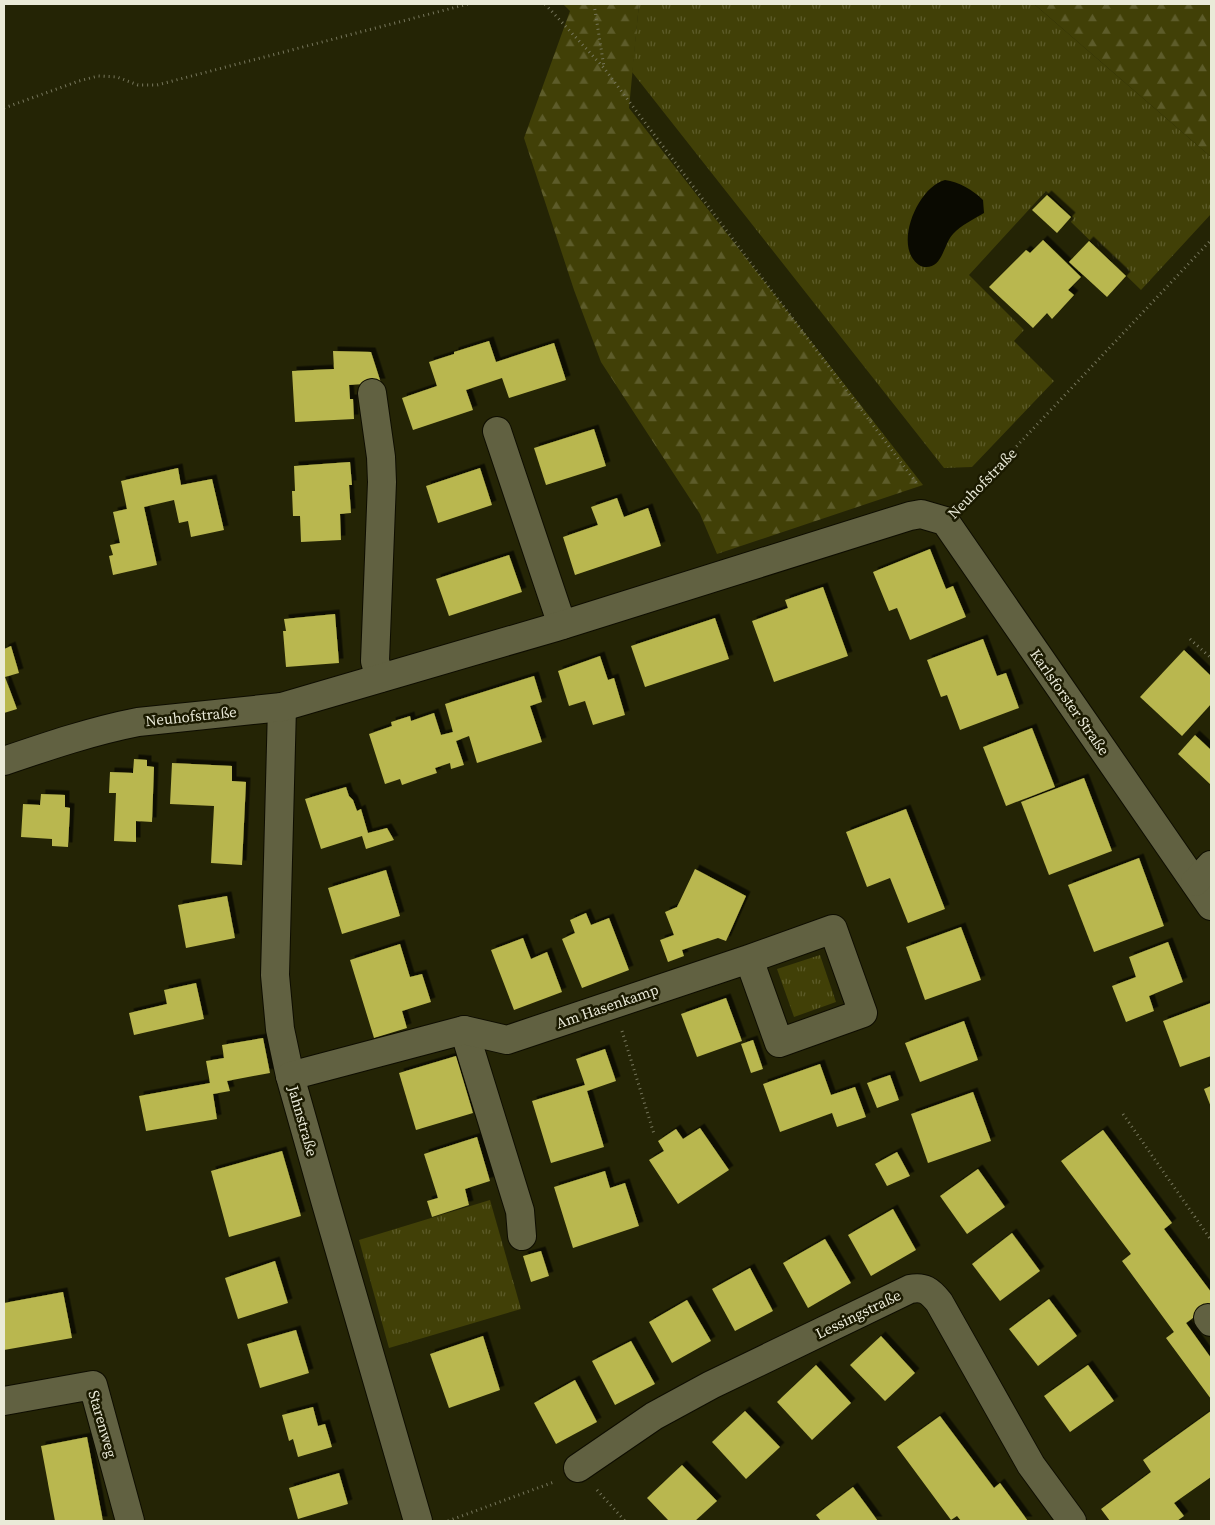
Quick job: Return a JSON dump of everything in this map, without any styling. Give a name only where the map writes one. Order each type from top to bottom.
[{"type":"street","points":[[372,393],[382,457],[375,661],[376,670],[380,678]]},
{"type":"street","points":[[497,431],[562,625]]},
{"type":"street","name":"Neuhofstraße","points":[[4,761],[76,737],[130,723],[282,706],[562,625],[910,516],[921,514],[945,521]]},
{"type":"street","name":"Karlsforster Straße","points":[[945,521],[1203,874],[1211,906]]},
{"type":"street","name":"Jahnstraße","points":[[282,706],[275,975],[280,1029],[290,1076],[418,1521]]},
{"type":"street","name":"Am Hasenkamp","points":[[290,1076],[464,1030],[508,1040],[833,929],[863,1013],[779,1043],[749,959]]},
{"type":"street","points":[[464,1030],[520,1211],[522,1236]]},
{"type":"street","name":"Lessingstraße","points":[[578,1468],[654,1416],[711,1385],[910,1289],[918,1287],[926,1289],[939,1302],[1031,1465],[1072,1521]]},
{"type":"street","name":"Starenweg","points":[[4,1402],[93,1385],[130,1521]]},
{"type":"path","points":[[4,108],[98,76],[117,78],[138,85],[157,85],[468,4]]},
{"type":"path","points":[[545,4],[604,68],[945,521]]},
{"type":"path","points":[[594,4],[604,68]]},
{"type":"path","name":"Neuhofstraße","points":[[945,521],[1211,240]]},
{"type":"path","points":[[1190,639],[1211,658]]},
{"type":"path","points":[[613,1004],[654,1134]]},
{"type":"path","points":[[1123,1114],[1211,1240]]},
{"type":"path","points":[[448,1521],[553,1483],[578,1468],[625,1521]]},
{"type":"green space","points":[[563,4],[639,4],[629,108],[923,485],[717,554],[700,514],[601,362],[574,290],[524,138],[570,11]]},
{"type":"green space","points":[[639,4],[1034,4],[1211,157],[1211,214],[1141,290],[1071,222],[1074,218],[1046,191],[969,275],[1024,330],[1014,341],[1054,381],[972,467],[944,468],[632,72]]},
{"type":"green space","points":[[1034,4],[1211,4],[1211,157]]},
{"type":"green space","points":[[820,955],[836,1002],[794,1017],[777,969]]},
{"type":"green space","points":[[490,1200],[521,1309],[389,1348],[359,1240]]},
{"type":"shaded area","points":[[945,180],[961,185],[979,196],[983,200],[984,213],[953,234],[936,264],[923,267],[913,259],[909,250],[910,226],[920,202],[927,192],[936,184]]},
{"type":"building","points":[[1047,195],[1071,217],[1057,233],[1032,210]]},
{"type":"building","points":[[1043,240],[1081,277],[1068,290],[1074,295],[1052,319],[1047,313],[1033,328],[989,287],[1026,250],[1030,253]]},
{"type":"building","points":[[1089,241],[1126,276],[1107,297],[1069,262]]},
{"type":"building","points":[[489,341],[496,362],[554,343],[566,380],[509,398],[502,378],[466,390],[473,410],[413,430],[402,398],[437,386],[429,362]]},
{"type":"building","points":[[333,351],[371,352],[381,383],[349,385],[350,399],[353,399],[354,419],[295,422],[292,371],[334,369]]},
{"type":"building","points":[[594,429],[606,466],[546,485],[534,448]]},
{"type":"building","points":[[350,462],[352,485],[349,485],[351,513],[340,514],[341,540],[301,542],[300,516],[293,516],[294,466]]},
{"type":"building","points":[[178,468],[181,485],[212,479],[224,530],[191,537],[188,521],[179,523],[174,500],[144,507],[157,565],[113,575],[109,556],[113,555],[110,545],[120,543],[113,512],[127,509],[121,481]]},
{"type":"building","points":[[480,468],[492,505],[438,523],[426,486]]},
{"type":"building","points":[[617,498],[624,517],[648,508],[661,546],[575,575],[563,537],[598,525],[591,507]]},
{"type":"building","points":[[930,549],[946,589],[953,586],[966,617],[910,640],[897,608],[889,611],[873,572]]},
{"type":"building","points":[[509,555],[522,592],[449,616],[436,579]]},
{"type":"building","points":[[823,587],[848,656],[774,682],[752,621],[788,608],[785,600]]},
{"type":"building","points":[[335,614],[339,663],[286,667],[284,619]]},
{"type":"building","points":[[715,618],[729,659],[645,687],[631,646]]},
{"type":"building","points":[[983,639],[997,676],[1006,673],[1019,708],[960,730],[947,695],[941,697],[927,660]]},
{"type":"building","points":[[11,646],[19,673],[5,677],[17,709],[4,713],[4,649]]},
{"type":"building","points":[[1184,650],[1211,676],[1211,704],[1182,736],[1140,697]]},
{"type":"building","points":[[600,656],[608,680],[614,678],[625,715],[593,725],[585,701],[569,706],[558,671]]},
{"type":"building","points":[[534,676],[542,702],[530,706],[542,742],[477,763],[469,736],[456,741],[464,765],[451,769],[450,763],[435,768],[437,773],[402,785],[400,779],[385,784],[369,734],[392,726],[391,722],[410,716],[411,721],[434,713],[441,735],[453,732],[445,704]]},
{"type":"building","points":[[1032,728],[1055,787],[1006,806],[983,747]]},
{"type":"building","points":[[1195,735],[1211,750],[1211,785],[1178,754]]},
{"type":"building","points":[[134,759],[147,760],[147,766],[154,767],[152,822],[136,821],[136,842],[114,841],[116,793],[109,793],[110,772],[133,773]]},
{"type":"building","points":[[172,763],[232,766],[232,781],[246,782],[242,865],[211,863],[214,806],[170,804]]},
{"type":"building","points":[[1084,778],[1112,851],[1049,875],[1021,802]]},
{"type":"building","points":[[346,787],[357,811],[361,809],[368,833],[387,828],[394,840],[366,849],[362,836],[321,849],[305,799]]},
{"type":"building","points":[[41,794],[65,795],[65,807],[70,808],[68,847],[52,846],[52,839],[21,837],[23,804],[40,805]]},
{"type":"building","points":[[906,809],[945,909],[908,923],[890,878],[867,887],[846,832]]},
{"type":"building","points":[[1139,858],[1164,926],[1094,952],[1068,885]]},
{"type":"building","points":[[695,869],[746,896],[726,941],[718,938],[682,950],[684,956],[668,962],[660,940],[674,935],[665,912],[677,907]]},
{"type":"building","points":[[386,870],[400,916],[342,934],[328,888]]},
{"type":"building","points":[[227,896],[235,938],[186,948],[178,905]]},
{"type":"building","points":[[586,913],[591,925],[609,918],[629,970],[582,988],[562,939],[575,933],[570,920]]},
{"type":"building","points":[[961,927],[981,980],[925,1000],[906,947]]},
{"type":"building","points":[[523,938],[531,959],[547,952],[562,992],[514,1010],[491,950]]},
{"type":"building","points":[[1168,942],[1183,982],[1149,996],[1154,1011],[1126,1022],[1112,986],[1136,977],[1129,957]]},
{"type":"building","points":[[400,944],[410,977],[422,974],[431,1002],[402,1011],[407,1028],[374,1038],[350,960]]},
{"type":"building","points":[[196,983],[204,1019],[134,1035],[129,1013],[167,1004],[164,990]]},
{"type":"building","points":[[726,998],[742,1041],[697,1057],[681,1014]]},
{"type":"building","points":[[1211,1003],[1211,1056],[1180,1067],[1163,1021]]},
{"type":"building","points":[[964,1021],[978,1060],[920,1082],[905,1043]]},
{"type":"building","points":[[263,1038],[270,1073],[227,1081],[230,1091],[213,1094],[217,1119],[146,1131],[139,1096],[210,1083],[206,1061],[224,1058],[222,1045]]},
{"type":"building","points":[[753,1040],[763,1069],[751,1073],[741,1044]]},
{"type":"building","points":[[605,1049],[616,1081],[587,1091],[604,1147],[551,1163],[532,1101],[585,1085],[576,1059]]},
{"type":"building","points":[[456,1056],[473,1113],[416,1130],[399,1073]]},
{"type":"building","points":[[820,1064],[831,1095],[855,1087],[866,1117],[837,1127],[832,1113],[780,1132],[763,1084]]},
{"type":"building","points":[[890,1075],[899,1100],[877,1108],[867,1083]]},
{"type":"building","points":[[1211,1086],[1211,1107],[1204,1089]]},
{"type":"building","points":[[973,1092],[991,1141],[928,1163],[911,1114]]},
{"type":"building","points":[[700,1128],[729,1170],[678,1204],[649,1160],[664,1151],[658,1141],[676,1129],[683,1139]]},
{"type":"building","points":[[1103,1130],[1172,1223],[1164,1229],[1211,1292],[1211,1305],[1186,1323],[1211,1358],[1211,1399],[1166,1338],[1174,1332],[1122,1261],[1131,1254],[1061,1161]]},
{"type":"building","points":[[477,1137],[490,1181],[465,1189],[469,1205],[432,1217],[427,1201],[438,1198],[424,1154]]},
{"type":"building","points":[[282,1151],[301,1216],[229,1237],[211,1171]]},
{"type":"building","points":[[897,1152],[910,1176],[887,1186],[875,1164]]},
{"type":"building","points":[[978,1169],[1005,1207],[967,1234],[940,1196]]},
{"type":"building","points":[[605,1171],[610,1188],[625,1183],[639,1226],[573,1248],[554,1187]]},
{"type":"building","points":[[893,1209],[916,1250],[871,1276],[848,1235]]},
{"type":"building","points":[[1012,1233],[1040,1271],[1000,1301],[972,1264]]},
{"type":"building","points":[[825,1239],[851,1283],[808,1308],[783,1263]]},
{"type":"building","points":[[541,1251],[549,1276],[531,1282],[523,1256]]},
{"type":"building","points":[[275,1261],[288,1303],[238,1319],[225,1278]]},
{"type":"building","points":[[750,1268],[773,1311],[735,1331],[712,1289]]},
{"type":"building","points":[[63,1292],[72,1338],[4,1350],[4,1303]]},
{"type":"building","points":[[1049,1299],[1077,1336],[1038,1366],[1009,1329]]},
{"type":"building","points":[[687,1300],[711,1341],[672,1363],[649,1322]]},
{"type":"building","points":[[296,1330],[309,1373],[260,1388],[247,1344]]},
{"type":"building","points":[[483,1336],[500,1390],[449,1408],[430,1354]]},
{"type":"building","points":[[881,1336],[915,1373],[885,1401],[850,1365]]},
{"type":"building","points":[[631,1341],[655,1384],[615,1405],[592,1361]]},
{"type":"building","points":[[816,1365],[851,1403],[812,1440],[777,1402]]},
{"type":"building","points":[[1088,1365],[1114,1401],[1070,1432],[1044,1396]]},
{"type":"building","points":[[575,1380],[597,1422],[556,1444],[534,1403]]},
{"type":"building","points":[[313,1407],[318,1426],[325,1424],[332,1447],[298,1457],[293,1439],[289,1441],[282,1415]]},
{"type":"building","points":[[745,1411],[780,1447],[746,1479],[712,1442]]},
{"type":"building","points":[[1211,1411],[1211,1477],[1174,1503],[1184,1516],[1177,1521],[1110,1521],[1101,1509],[1151,1472],[1143,1460]]},
{"type":"building","points":[[940,1416],[994,1488],[1000,1483],[1028,1521],[961,1521],[957,1516],[951,1520],[897,1447]]},
{"type":"building","points":[[87,1437],[103,1521],[55,1521],[41,1446]]},
{"type":"building","points":[[682,1465],[717,1501],[695,1521],[669,1521],[647,1498]]},
{"type":"building","points":[[339,1473],[348,1504],[298,1519],[289,1488]]},
{"type":"building","points":[[853,1487],[878,1521],[821,1521],[816,1515]]}]
